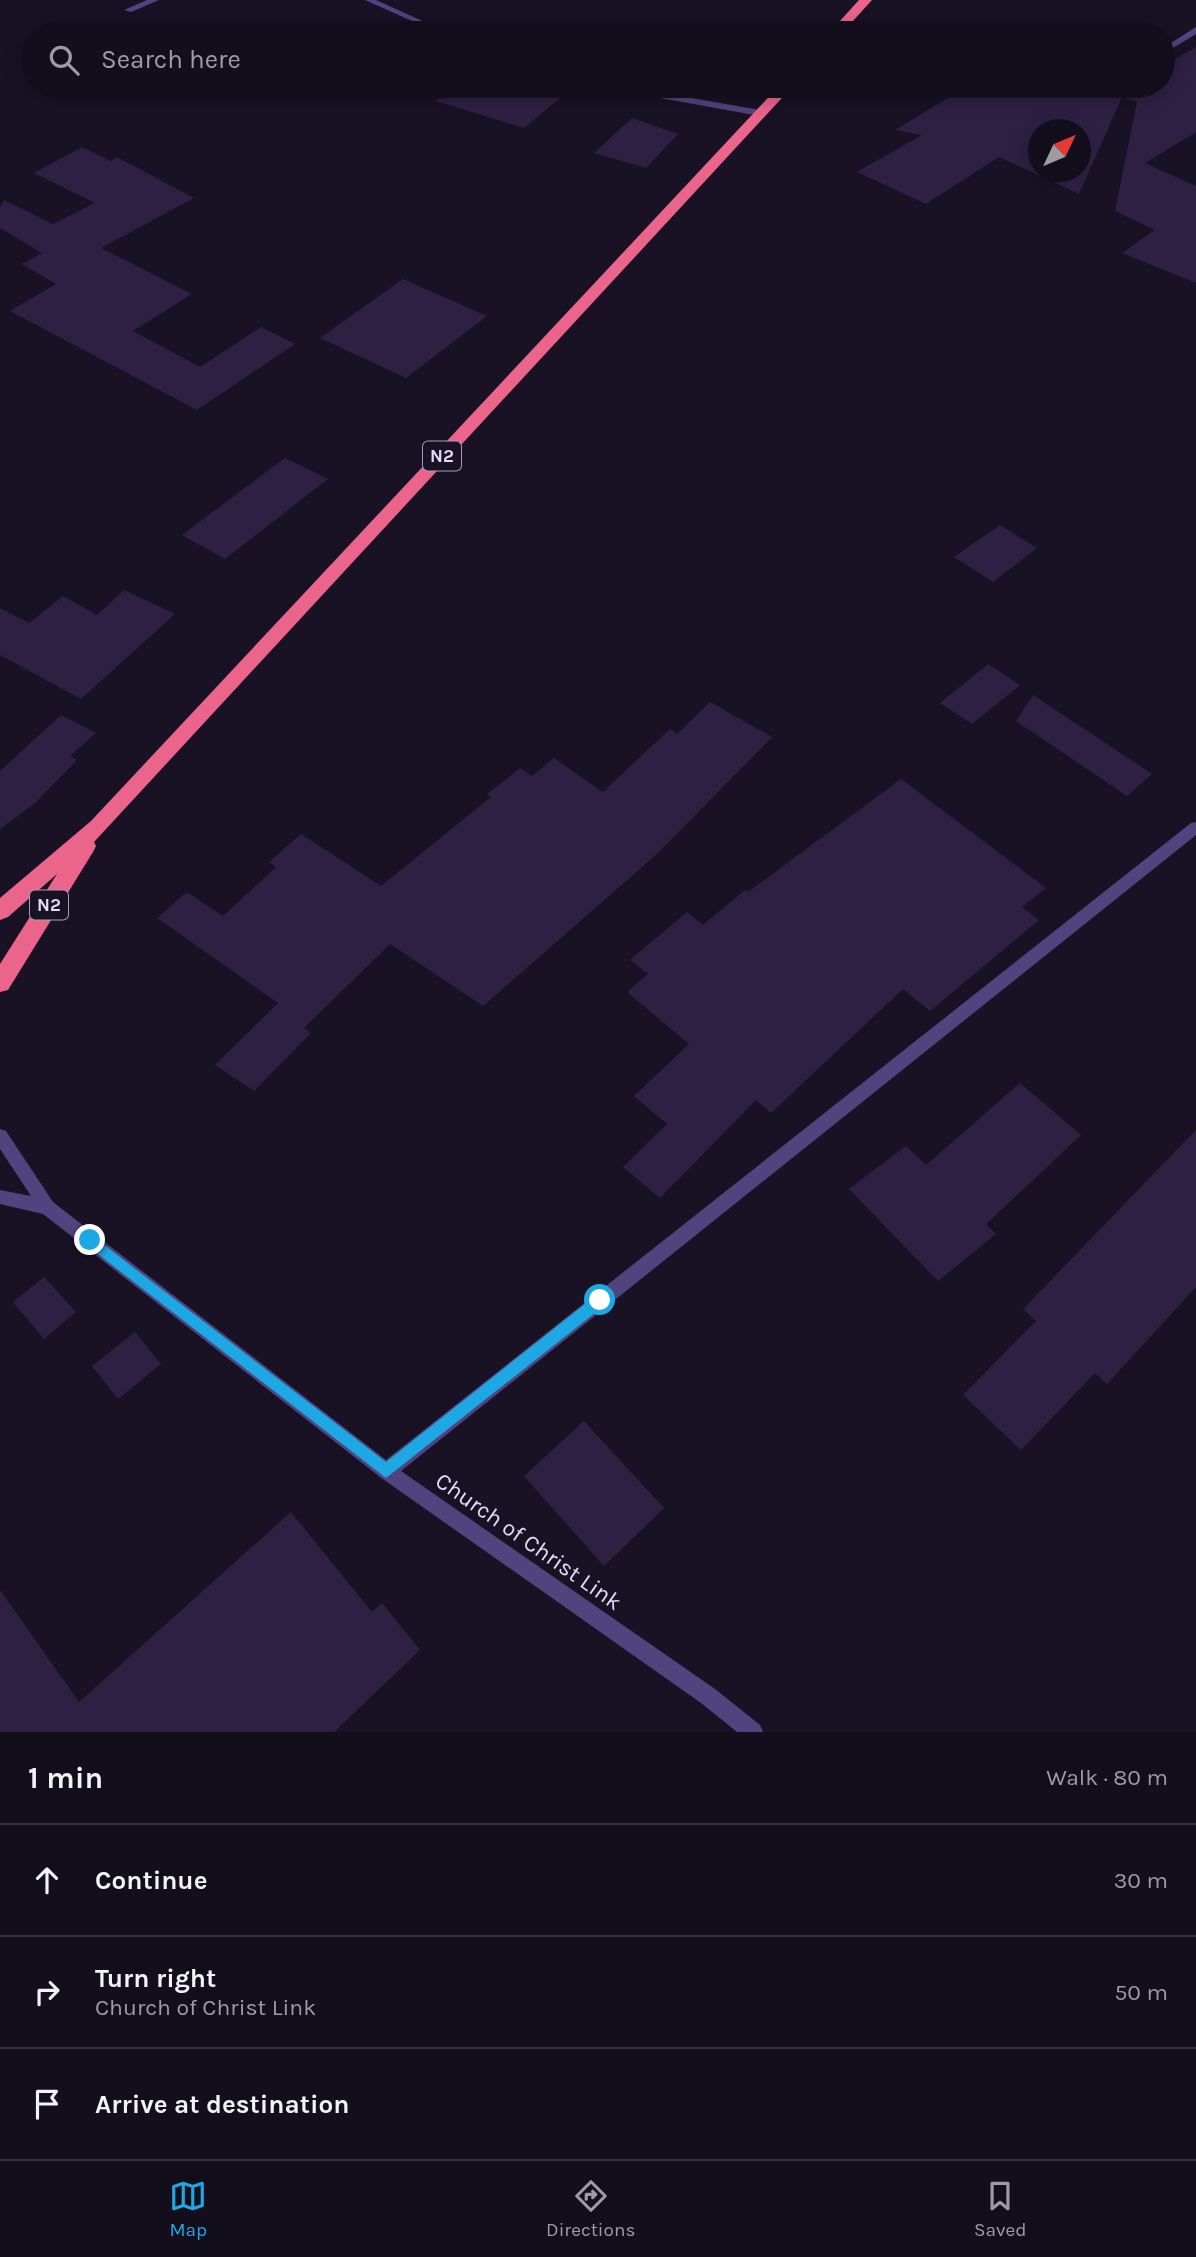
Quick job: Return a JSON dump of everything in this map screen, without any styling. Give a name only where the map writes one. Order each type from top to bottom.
[{"type":"highway","points":[[846,21],[866,0]]},
{"type":"highway","name":"N2","points":[[0,911],[98,827],[774,98]]},
{"type":"highway","name":"N2","points":[[0,983],[98,827]]},
{"type":"street","points":[[128,10],[155,0]]},
{"type":"street","points":[[369,0],[417,21]]},
{"type":"street","points":[[1175,44],[1196,30]]},
{"type":"street","points":[[1185,37],[1196,42]]},
{"type":"street","points":[[677,98],[760,113]]},
{"type":"street","points":[[386,1471],[1196,827]]},
{"type":"street","name":"Church of Christ Link","points":[[0,1136],[47,1207],[386,1471],[708,1696],[753,1732]]},
{"type":"street","name":"Church of Christ Link","points":[[0,1197],[47,1207]]},
{"type":"building","points":[[1196,47],[1196,132],[1145,163],[1196,186],[1196,283],[1122,253],[1155,230],[1115,211],[1137,102],[1125,98],[1175,98],[1175,59]]},
{"type":"building","points":[[440,98],[560,98],[524,128],[436,101]]},
{"type":"building","points":[[948,98],[1122,98],[1091,167],[1091,119],[1028,119],[1028,170],[999,157],[926,204],[857,172],[922,135],[895,130]]},
{"type":"building","points":[[632,118],[678,134],[646,168],[594,153]]},
{"type":"building","points":[[82,147],[111,161],[117,157],[194,198],[101,248],[192,294],[133,331],[200,367],[261,327],[295,344],[197,410],[10,311],[56,284],[22,264],[42,253],[0,228],[0,207],[4,200],[53,224],[95,203],[34,173]]},
{"type":"building","points":[[1053,182],[1084,182],[1079,194]]},
{"type":"building","points":[[403,279],[487,316],[406,378],[320,338]]},
{"type":"building","points":[[285,458],[328,479],[225,559],[182,535]]},
{"type":"building","points":[[1000,525],[1037,548],[993,582],[954,557]]},
{"type":"building","points":[[124,590],[175,614],[81,699],[0,655],[0,608],[29,623],[63,596],[97,615]]},
{"type":"building","points":[[988,664],[1020,685],[972,724],[940,703]]},
{"type":"building","points":[[1033,695],[1152,774],[1127,796],[1016,721]]},
{"type":"building","points":[[710,702],[772,737],[657,854],[483,1006],[390,944],[304,1028],[311,1033],[254,1091],[215,1065],[278,1003],[157,918],[187,892],[223,916],[276,867],[269,862],[301,834],[381,886],[491,797],[487,794],[520,768],[532,776],[554,758],[603,792],[670,729],[677,734]]},
{"type":"building","points":[[61,715],[96,733],[70,756],[77,760],[34,804],[0,829],[0,771]]},
{"type":"building","points":[[901,779],[1046,888],[1022,907],[1039,920],[930,1011],[903,989],[771,1113],[756,1100],[660,1198],[623,1167],[667,1124],[634,1096],[689,1044],[627,992],[648,974],[630,960],[687,912],[703,925],[745,890],[748,892]]},
{"type":"building","points":[[1020,1083],[1081,1135],[986,1224],[996,1234],[938,1281],[849,1189],[906,1146],[926,1165]]},
{"type":"building","points":[[1196,1130],[1196,1287],[1107,1384],[1095,1373],[1021,1450],[963,1395],[1036,1321],[1023,1309]]},
{"type":"building","points":[[44,1277],[76,1312],[44,1339],[13,1302]]},
{"type":"building","points":[[135,1332],[161,1364],[118,1399],[92,1366]]},
{"type":"building","points":[[584,1421],[664,1508],[604,1566],[524,1476]]},
{"type":"building","points":[[291,1512],[372,1612],[382,1603],[420,1650],[334,1732],[0,1732],[0,1590],[79,1702]]},
{"type":"route","points":[[90,1240],[386,1471],[600,1300]]}]
